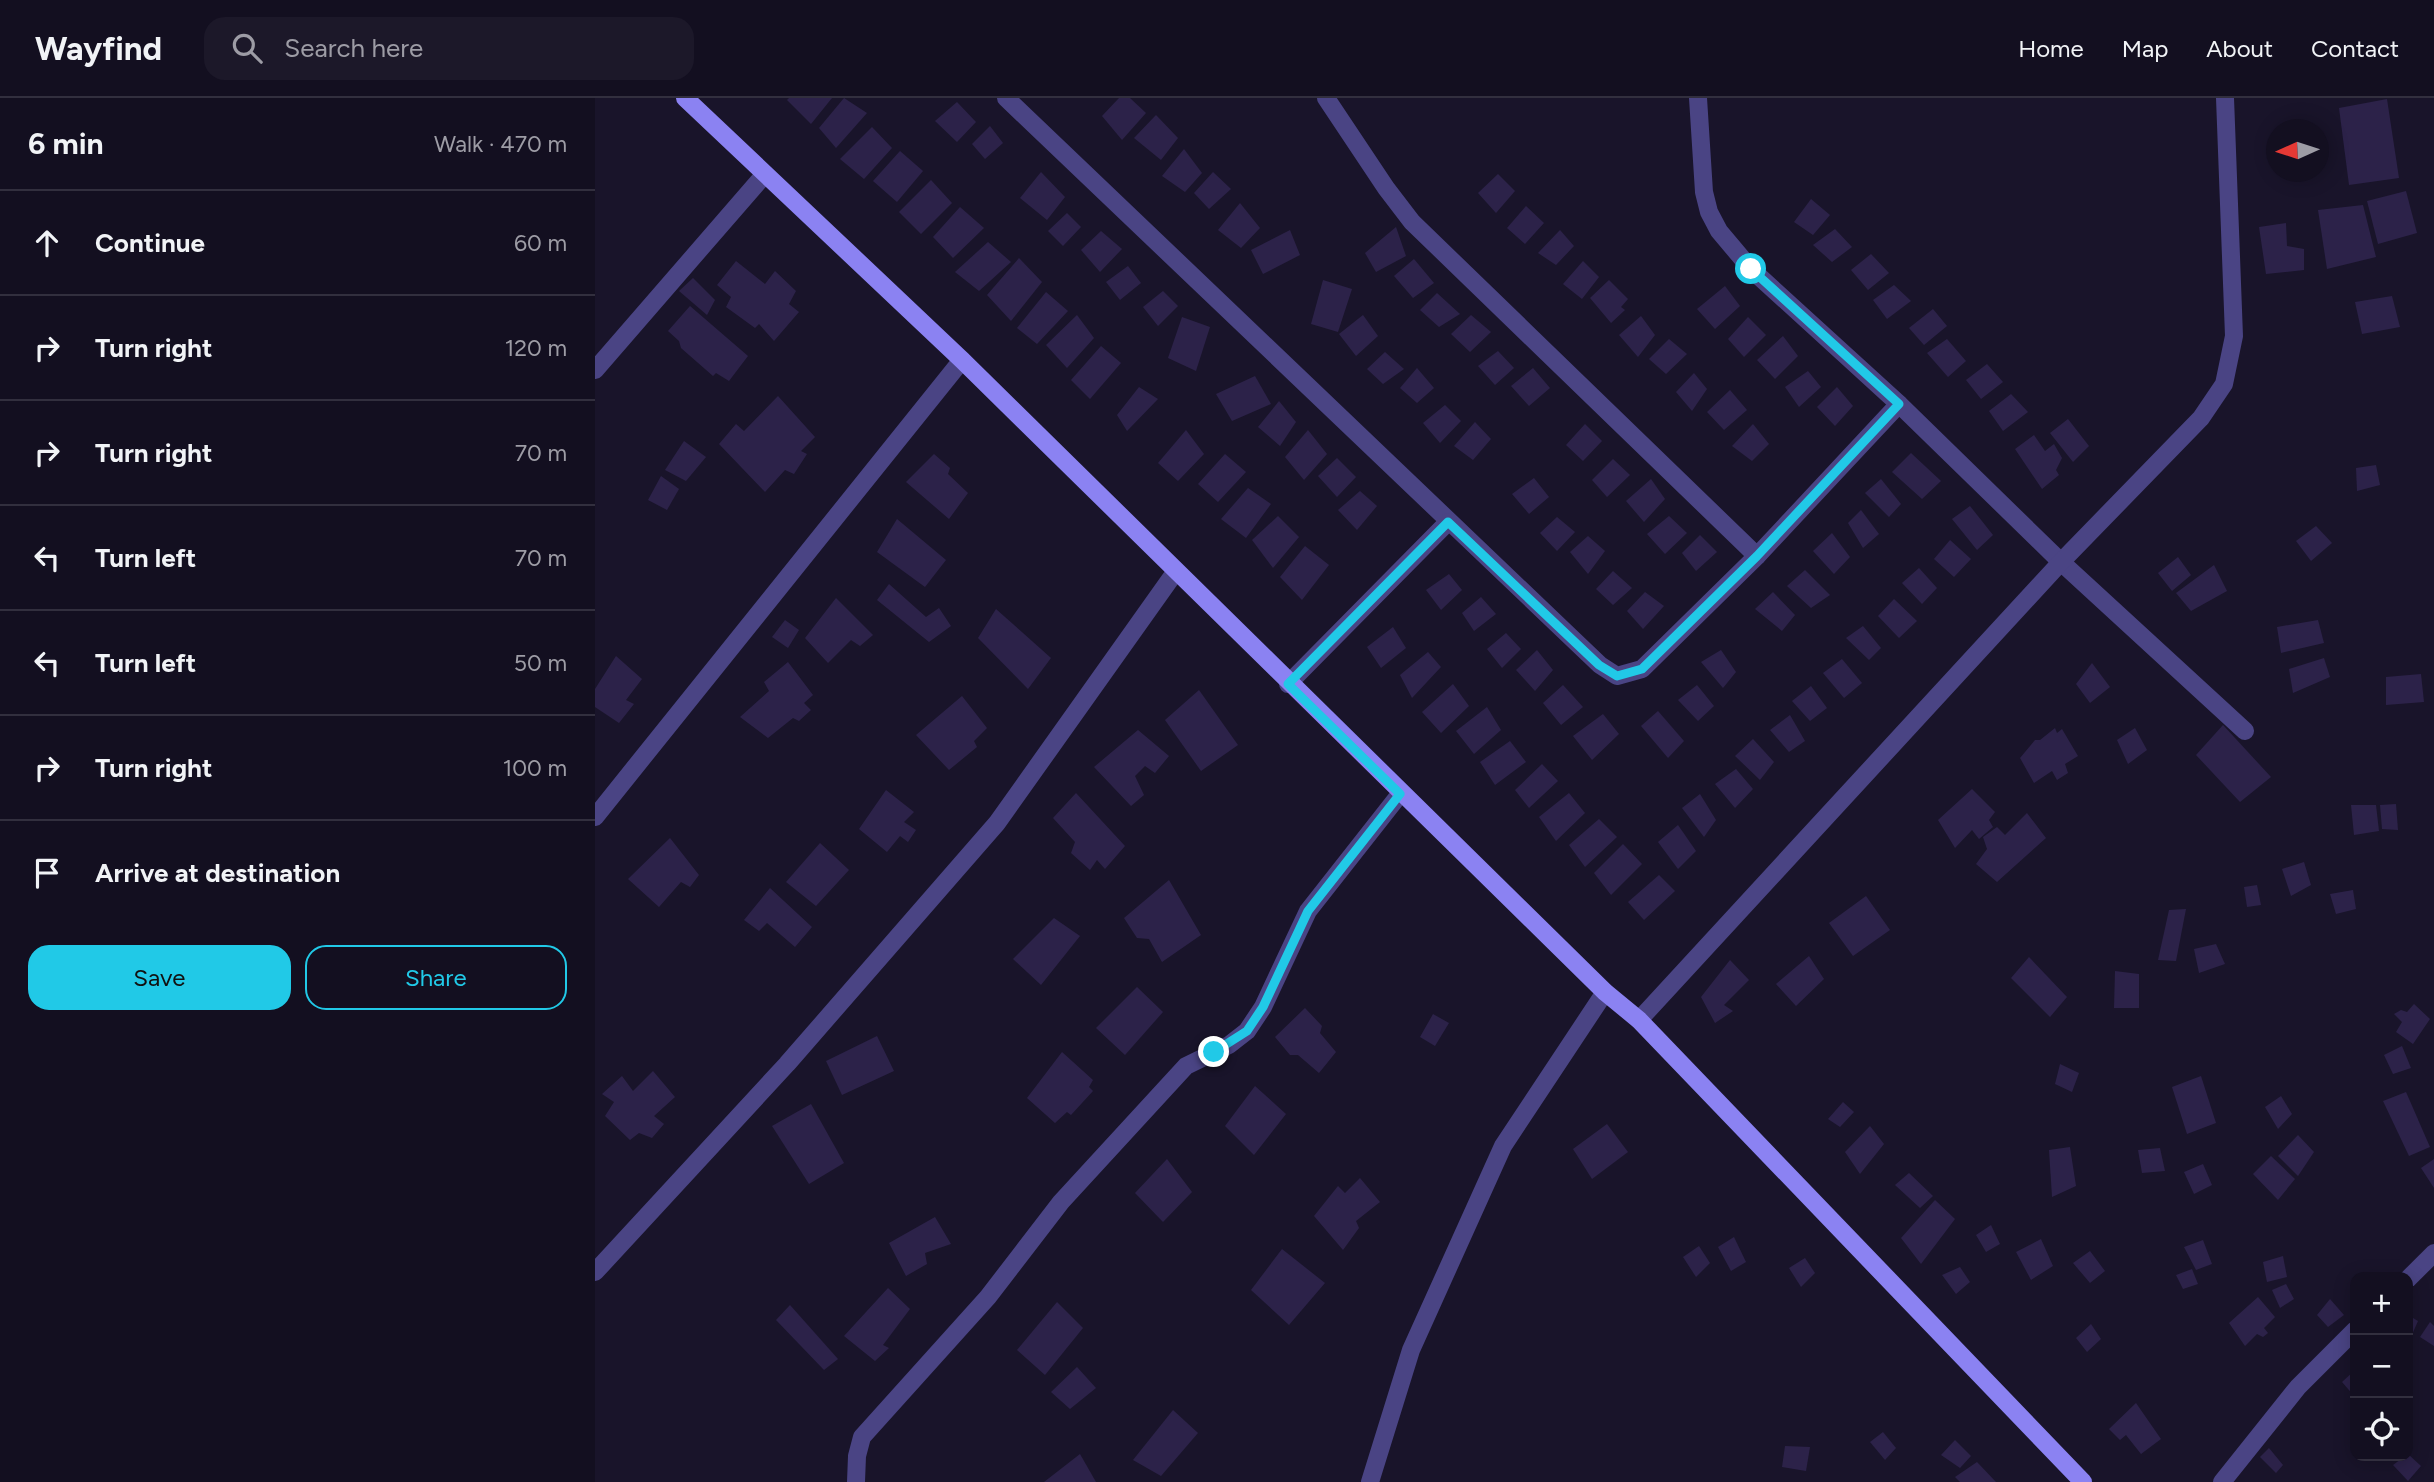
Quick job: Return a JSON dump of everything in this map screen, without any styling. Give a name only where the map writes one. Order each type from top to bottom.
[{"type":"street","points":[[685,98],[962,360],[1400,794],[1605,992],[1639,1020],[2083,1482]]},
{"type":"street","points":[[1006,98],[1599,665],[1617,676],[1642,669],[1757,556],[1899,404]]},
{"type":"street","points":[[1326,98],[1385,188],[1412,222],[1757,556]]},
{"type":"street","points":[[1697,98],[1709,212],[1719,231],[1751,269],[1899,404],[2061,562],[2245,731]]},
{"type":"street","points":[[1639,1020],[2061,562],[2201,418],[2224,384],[2234,336],[2225,98]]},
{"type":"street","points":[[595,370],[765,174]]},
{"type":"street","points":[[595,817],[962,360]]},
{"type":"street","points":[[1288,684],[1448,522]]},
{"type":"street","points":[[595,1272],[787,1064],[997,823],[1176,570]]},
{"type":"street","points":[[856,1482],[857,1456],[862,1437],[988,1297],[1061,1202],[1186,1066],[1229,1045],[1247,1031],[1263,1007],[1308,911],[1400,794]]},
{"type":"street","points":[[1370,1482],[1411,1350],[1503,1146],[1605,992]]},
{"type":"street","points":[[2413,1274],[2434,1253]]},
{"type":"street","points":[[2222,1482],[2298,1387],[2351,1335]]},
{"type":"building","points":[[832,98],[811,124],[787,100]]},
{"type":"building","points":[[844,98],[867,113],[836,148],[819,128]]},
{"type":"building","points":[[1119,98],[1130,98],[1146,113],[1122,140],[1102,116]]},
{"type":"building","points":[[2387,99],[2399,178],[2349,185],[2339,108]]},
{"type":"building","points":[[957,102],[976,122],[957,142],[935,121]]},
{"type":"building","points":[[1156,115],[1178,138],[1161,160],[1134,138]]},
{"type":"building","points":[[990,126],[1003,143],[985,159],[972,144]]},
{"type":"building","points":[[872,127],[892,148],[864,179],[840,159]]},
{"type":"building","points":[[1184,149],[1202,173],[1185,192],[1162,176]]},
{"type":"building","points":[[900,151],[923,171],[897,202],[873,181]]},
{"type":"building","points":[[1041,172],[1065,197],[1047,220],[1020,198]]},
{"type":"building","points":[[1213,172],[1231,189],[1209,209],[1194,193]]},
{"type":"building","points":[[1498,174],[1515,191],[1496,213],[1478,193]]},
{"type":"building","points":[[931,180],[952,203],[921,234],[899,212]]},
{"type":"building","points":[[2406,191],[2417,233],[2378,244],[2367,201]]},
{"type":"building","points":[[1811,199],[1830,215],[1813,235],[1794,222]]},
{"type":"building","points":[[1240,203],[1260,228],[1241,248],[1218,230]]},
{"type":"building","points":[[2363,205],[2376,257],[2327,269],[2318,210]]},
{"type":"building","points":[[1526,206],[1544,223],[1525,244],[1507,228]]},
{"type":"building","points":[[960,207],[984,228],[953,258],[933,237]]},
{"type":"building","points":[[1067,213],[1081,227],[1063,246],[1048,231]]},
{"type":"building","points":[[2286,223],[2287,246],[2304,249],[2304,270],[2266,274],[2259,227]]},
{"type":"building","points":[[1396,227],[1406,256],[1376,272],[1365,253]]},
{"type":"building","points":[[1835,229],[1852,247],[1832,262],[1813,245]]},
{"type":"building","points":[[1290,230],[1300,255],[1263,274],[1251,250]]},
{"type":"building","points":[[1560,230],[1574,246],[1556,265],[1538,253]]},
{"type":"building","points":[[1101,231],[1122,249],[1100,272],[1081,250]]},
{"type":"building","points":[[988,242],[1011,262],[979,291],[955,272]]},
{"type":"building","points":[[1871,254],[1889,273],[1868,290],[1851,270]]},
{"type":"building","points":[[1019,258],[1042,282],[1011,321],[987,295]]},
{"type":"building","points":[[1414,259],[1434,283],[1413,298],[1394,276]]},
{"type":"building","points":[[736,261],[765,284],[775,271],[796,291],[789,304],[799,312],[774,341],[759,324],[755,328],[726,307],[731,297],[717,285]]},
{"type":"building","points":[[1583,261],[1599,277],[1582,299],[1563,284]]},
{"type":"building","points":[[1128,266],[1141,283],[1120,300],[1106,282]]},
{"type":"building","points":[[693,278],[715,300],[707,315],[679,291]]},
{"type":"building","points":[[1323,280],[1352,289],[1338,332],[1311,324]]},
{"type":"building","points":[[1609,280],[1628,299],[1621,307],[1625,310],[1611,323],[1590,298]]},
{"type":"building","points":[[1894,285],[1911,301],[1887,319],[1873,300]]},
{"type":"building","points":[[1725,286],[1740,306],[1715,329],[1697,309]]},
{"type":"building","points":[[1163,291],[1178,306],[1158,326],[1143,307]]},
{"type":"building","points":[[1046,292],[1068,311],[1037,344],[1017,328]]},
{"type":"building","points":[[1437,293],[1460,314],[1439,327],[1420,310]]},
{"type":"building","points":[[2392,296],[2400,327],[2362,334],[2355,302]]},
{"type":"building","points":[[690,306],[748,356],[729,381],[716,373],[713,376],[681,348],[679,341],[668,331]]},
{"type":"building","points":[[1933,309],[1947,326],[1924,345],[1909,328]]},
{"type":"building","points":[[1077,315],[1094,338],[1067,368],[1046,345]]},
{"type":"building","points":[[1363,315],[1378,336],[1356,356],[1339,334]]},
{"type":"building","points":[[1471,315],[1491,332],[1470,352],[1451,334]]},
{"type":"building","points":[[1641,316],[1655,335],[1638,357],[1619,335]]},
{"type":"building","points":[[1182,317],[1210,327],[1196,371],[1168,358]]},
{"type":"building","points":[[1748,317],[1766,335],[1744,357],[1728,339]]},
{"type":"building","points":[[1783,336],[1798,356],[1775,379],[1757,360]]},
{"type":"building","points":[[1669,339],[1687,354],[1666,374],[1649,359]]},
{"type":"building","points":[[1947,339],[1966,361],[1948,377],[1927,353]]},
{"type":"building","points":[[1101,346],[1121,363],[1090,399],[1071,380]]},
{"type":"building","points":[[1498,351],[1514,368],[1495,385],[1478,366]]},
{"type":"building","points":[[1385,352],[1404,369],[1383,384],[1367,369]]},
{"type":"building","points":[[1987,364],[2003,382],[1981,399],[1966,380]]},
{"type":"building","points":[[1417,368],[1434,388],[1417,403],[1400,388]]},
{"type":"building","points":[[1533,368],[1550,388],[1529,406],[1511,386]]},
{"type":"building","points":[[1808,371],[1821,387],[1799,407],[1785,387]]},
{"type":"building","points":[[1694,373],[1707,389],[1692,411],[1676,392]]},
{"type":"building","points":[[1255,376],[1271,404],[1232,421],[1216,394]]},
{"type":"building","points":[[1139,387],[1158,399],[1127,431],[1117,415]]},
{"type":"building","points":[[1837,387],[1853,406],[1835,426],[1817,407]]},
{"type":"building","points":[[1730,390],[1747,410],[1724,430],[1707,412]]},
{"type":"building","points":[[2011,394],[2028,412],[2003,431],[1989,411]]},
{"type":"building","points":[[778,396],[815,437],[801,451],[807,454],[794,474],[785,470],[765,492],[719,444],[736,424],[744,431]]},
{"type":"building","points":[[1279,401],[1296,422],[1280,446],[1258,427]]},
{"type":"building","points":[[1445,405],[1461,421],[1440,443],[1423,423]]},
{"type":"building","points":[[2068,419],[2089,446],[2073,462],[2050,433]]},
{"type":"building","points":[[1475,422],[1491,439],[1473,460],[1454,446]]},
{"type":"building","points":[[1585,424],[1602,441],[1583,461],[1566,445]]},
{"type":"building","points":[[1753,424],[1769,444],[1752,461],[1732,446]]},
{"type":"building","points":[[1186,430],[1204,454],[1178,481],[1158,463]]},
{"type":"building","points":[[1308,430],[1327,454],[1304,480],[1285,457]]},
{"type":"building","points":[[2034,435],[2045,451],[2054,444],[2062,458],[2056,470],[2059,475],[2042,489],[2015,449]]},
{"type":"building","points":[[684,441],[706,457],[686,481],[665,470]]},
{"type":"building","points":[[1911,453],[1941,481],[1922,499],[1892,472]]},
{"type":"building","points":[[934,454],[950,468],[948,474],[968,493],[949,519],[906,482]]},
{"type":"building","points":[[1225,454],[1246,472],[1218,502],[1198,484]]},
{"type":"building","points":[[1337,458],[1356,477],[1337,497],[1318,476]]},
{"type":"building","points":[[1613,459],[1630,475],[1607,497],[1592,480]]},
{"type":"building","points":[[2376,465],[2380,485],[2357,491],[2356,468]]},
{"type":"building","points":[[661,476],[679,489],[667,510],[648,500]]},
{"type":"building","points":[[1534,478],[1549,497],[1529,514],[1512,494]]},
{"type":"building","points":[[1651,479],[1665,499],[1644,522],[1626,501]]},
{"type":"building","points":[[1881,479],[1901,504],[1889,517],[1865,493]]},
{"type":"building","points":[[1248,488],[1271,504],[1246,538],[1221,519]]},
{"type":"building","points":[[1360,491],[1377,506],[1357,530],[1338,510]]},
{"type":"building","points":[[1970,506],[1993,535],[1977,550],[1952,519]]},
{"type":"building","points":[[1861,510],[1879,534],[1863,548],[1848,523]]},
{"type":"building","points":[[1278,516],[1299,537],[1273,568],[1252,540]]},
{"type":"building","points":[[1669,516],[1687,533],[1665,554],[1647,534]]},
{"type":"building","points":[[1557,517],[1575,532],[1557,551],[1540,533]]},
{"type":"building","points":[[897,519],[946,560],[925,587],[877,552]]},
{"type":"building","points":[[2316,526],[2332,543],[2311,561],[2296,541]]},
{"type":"building","points":[[1832,533],[1850,557],[1834,574],[1813,551]]},
{"type":"building","points":[[1700,535],[1717,552],[1696,571],[1682,553]]},
{"type":"building","points":[[1588,536],[1605,551],[1588,574],[1570,552]]},
{"type":"building","points":[[1950,540],[1971,559],[1954,577],[1934,559]]},
{"type":"building","points":[[1305,546],[1329,565],[1302,600],[1280,577]]},
{"type":"building","points":[[2178,557],[2191,575],[2172,591],[2158,573]]},
{"type":"building","points":[[2214,565],[2227,591],[2191,611],[2176,593]]},
{"type":"building","points":[[1919,568],[1937,588],[1922,604],[1902,583]]},
{"type":"building","points":[[1805,570],[1830,595],[1811,608],[1787,586]]},
{"type":"building","points":[[1613,571],[1632,588],[1613,605],[1596,589]]},
{"type":"building","points":[[1449,574],[1462,590],[1441,610],[1426,590]]},
{"type":"building","points":[[889,584],[926,617],[939,608],[951,626],[929,642],[877,600]]},
{"type":"building","points":[[1645,592],[1664,606],[1643,629],[1627,611]]},
{"type":"building","points":[[1773,592],[1795,615],[1782,631],[1755,609]]},
{"type":"building","points":[[1481,597],[1496,614],[1474,631],[1462,613]]},
{"type":"building","points":[[836,598],[873,635],[860,646],[851,640],[828,663],[805,638]]},
{"type":"building","points":[[1894,599],[1917,621],[1899,638],[1878,616]]},
{"type":"building","points":[[996,609],[1051,658],[1028,689],[978,638]]},
{"type":"building","points":[[785,620],[799,630],[788,648],[772,637]]},
{"type":"building","points":[[2318,620],[2324,643],[2281,653],[2277,627]]},
{"type":"building","points":[[1863,626],[1881,648],[1869,660],[1846,638]]},
{"type":"building","points":[[1393,627],[1406,648],[1381,668],[1367,647]]},
{"type":"building","points":[[1506,633],[1521,649],[1502,668],[1487,649]]},
{"type":"building","points":[[1537,650],[1553,670],[1535,691],[1516,670]]},
{"type":"building","points":[[1721,650],[1736,672],[1723,688],[1701,662]]},
{"type":"building","points":[[1428,652],[1441,667],[1412,698],[1400,675]]},
{"type":"building","points":[[616,656],[642,679],[626,700],[634,704],[619,723],[595,707],[595,689]]},
{"type":"building","points":[[2324,658],[2330,677],[2293,693],[2289,669]]},
{"type":"building","points":[[1842,659],[1862,683],[1844,698],[1823,673]]},
{"type":"building","points":[[788,662],[813,695],[804,703],[811,710],[799,721],[793,718],[768,738],[740,717],[769,691],[764,682]]},
{"type":"building","points":[[2092,663],[2110,687],[2090,703],[2076,684]]},
{"type":"building","points":[[2421,674],[2424,702],[2386,705],[2386,677]]},
{"type":"building","points":[[1453,684],[1469,706],[1441,733],[1422,712]]},
{"type":"building","points":[[1563,685],[1583,707],[1561,725],[1543,703]]},
{"type":"building","points":[[1697,685],[1714,706],[1698,721],[1678,700]]},
{"type":"building","points":[[1811,686],[1827,708],[1810,721],[1792,701]]},
{"type":"building","points":[[1199,690],[1238,745],[1201,771],[1165,720]]},
{"type":"building","points":[[962,696],[987,728],[974,741],[977,747],[949,770],[916,735]]},
{"type":"building","points":[[1487,707],[1501,730],[1474,754],[1456,731]]},
{"type":"building","points":[[1658,711],[1684,741],[1668,758],[1641,726]]},
{"type":"building","points":[[1603,714],[1619,734],[1592,760],[1573,736]]},
{"type":"building","points":[[1790,715],[1805,741],[1789,752],[1770,730]]},
{"type":"building","points":[[2223,725],[2271,777],[2240,802],[2196,755]]},
{"type":"building","points":[[2055,728],[2057,733],[2062,729],[2078,756],[2065,764],[2068,773],[2057,780],[2052,771],[2034,783],[2020,758],[2035,740],[2040,740]]},
{"type":"building","points":[[2135,728],[2147,750],[2128,764],[2117,740]]},
{"type":"building","points":[[1138,730],[1169,756],[1155,773],[1145,766],[1135,776],[1144,795],[1131,806],[1094,767]]},
{"type":"building","points":[[1753,739],[1774,762],[1760,780],[1735,756]]},
{"type":"building","points":[[1510,741],[1526,762],[1495,785],[1480,762]]},
{"type":"building","points":[[1542,764],[1558,781],[1529,808],[1515,790]]},
{"type":"building","points":[[1736,769],[1753,789],[1735,808],[1715,784]]},
{"type":"building","points":[[1972,789],[1995,812],[1989,820],[1993,827],[1979,839],[1972,830],[1955,848],[1938,820]]},
{"type":"building","points":[[886,790],[914,812],[904,822],[916,830],[908,842],[900,836],[887,852],[859,829]]},
{"type":"building","points":[[1076,793],[1125,846],[1105,869],[1097,860],[1090,870],[1071,853],[1075,842],[1053,818]]},
{"type":"building","points":[[1569,793],[1585,813],[1556,841],[1539,817]]},
{"type":"building","points":[[1700,794],[1716,820],[1704,837],[1682,808]]},
{"type":"building","points":[[2396,804],[2398,830],[2382,829],[2380,805]]},
{"type":"building","points":[[2351,805],[2376,805],[2379,831],[2354,835]]},
{"type":"building","points":[[2027,813],[2046,838],[1997,882],[1976,864],[1987,849],[1983,837],[1997,827],[2005,835]]},
{"type":"building","points":[[1599,819],[1617,837],[1585,867],[1569,845]]},
{"type":"building","points":[[1678,825],[1696,851],[1678,869],[1658,842]]},
{"type":"building","points":[[670,838],[699,875],[690,887],[681,882],[659,907],[628,879]]},
{"type":"building","points":[[820,843],[849,870],[816,906],[786,882]]},
{"type":"building","points":[[1623,844],[1642,864],[1611,895],[1594,873]]},
{"type":"building","points":[[2304,862],[2311,885],[2291,896],[2282,869]]},
{"type":"building","points":[[1659,875],[1675,891],[1644,920],[1628,902]]},
{"type":"building","points":[[1169,880],[1201,935],[1162,962],[1149,939],[1137,938],[1124,918]]},
{"type":"building","points":[[2257,885],[2261,905],[2247,907],[2244,887]]},
{"type":"building","points":[[770,888],[812,927],[795,947],[767,923],[759,931],[744,920]]},
{"type":"building","points":[[2353,890],[2356,909],[2336,914],[2330,894]]},
{"type":"building","points":[[1866,896],[1890,930],[1853,956],[1829,923]]},
{"type":"building","points":[[2186,909],[2176,961],[2158,960],[2169,910]]},
{"type":"building","points":[[1054,918],[1080,936],[1041,985],[1013,959]]},
{"type":"building","points":[[2216,944],[2225,964],[2199,973],[2194,949]]},
{"type":"building","points":[[1809,956],[1824,979],[1796,1006],[1776,984]]},
{"type":"building","points":[[2029,957],[2067,997],[2050,1017],[2011,978]]},
{"type":"building","points":[[1730,960],[1749,980],[1724,1005],[1733,1011],[1715,1023],[1701,997]]},
{"type":"building","points":[[2115,971],[2139,974],[2139,1008],[2114,1008]]},
{"type":"building","points":[[1137,987],[1163,1012],[1125,1055],[1096,1028]]},
{"type":"building","points":[[2414,1004],[2430,1019],[2413,1044],[2396,1032],[2402,1022],[2394,1014],[2401,1010],[2407,1012]]},
{"type":"building","points":[[1305,1008],[1322,1026],[1320,1033],[1336,1052],[1319,1073],[1298,1055],[1290,1055],[1275,1037]]},
{"type":"building","points":[[1433,1014],[1449,1023],[1435,1046],[1420,1037]]},
{"type":"building","points":[[877,1036],[894,1071],[842,1095],[826,1061]]},
{"type":"building","points":[[2402,1046],[2411,1068],[2393,1074],[2384,1055]]},
{"type":"building","points":[[1062,1052],[1093,1080],[1089,1087],[1093,1091],[1071,1115],[1067,1112],[1055,1123],[1027,1098]]},
{"type":"building","points":[[2060,1064],[2079,1073],[2072,1092],[2055,1084]]},
{"type":"building","points":[[653,1071],[675,1097],[654,1116],[664,1124],[652,1138],[639,1133],[630,1140],[605,1116],[614,1102],[602,1094],[622,1076],[633,1091]]},
{"type":"building","points":[[2201,1076],[2216,1123],[2187,1134],[2172,1087]]},
{"type":"building","points":[[1255,1086],[1286,1114],[1254,1155],[1225,1126]]},
{"type":"building","points":[[2406,1092],[2430,1147],[2409,1156],[2383,1101]]},
{"type":"building","points":[[2281,1096],[2292,1114],[2278,1129],[2265,1107]]},
{"type":"building","points":[[1843,1102],[1854,1112],[1840,1127],[1828,1119]]},
{"type":"building","points":[[811,1104],[844,1163],[809,1184],[772,1126]]},
{"type":"building","points":[[1607,1124],[1628,1152],[1592,1179],[1573,1149]]},
{"type":"building","points":[[1870,1126],[1884,1144],[1860,1174],[1845,1152]]},
{"type":"building","points":[[2298,1135],[2314,1152],[2298,1176],[2278,1156]]},
{"type":"building","points":[[2070,1147],[2076,1186],[2052,1197],[2049,1150]]},
{"type":"building","points":[[2160,1148],[2165,1171],[2142,1173],[2138,1150]]},
{"type":"building","points":[[2271,1156],[2295,1179],[2278,1200],[2253,1174]]},
{"type":"building","points":[[1167,1159],[1192,1192],[1163,1222],[1135,1193]]},
{"type":"building","points":[[2434,1159],[2434,1188],[2421,1168]]},
{"type":"building","points":[[2203,1164],[2212,1185],[2194,1194],[2184,1172]]},
{"type":"building","points":[[1909,1173],[1933,1196],[1920,1208],[1895,1185]]},
{"type":"building","points":[[1360,1178],[1380,1202],[1356,1221],[1359,1228],[1343,1250],[1314,1216],[1338,1186],[1345,1193]]},
{"type":"building","points":[[1935,1200],[1955,1219],[1921,1264],[1901,1238]]},
{"type":"building","points":[[935,1217],[951,1244],[925,1253],[927,1264],[906,1276],[889,1243]]},
{"type":"building","points":[[1991,1225],[2000,1244],[1986,1252],[1976,1235]]},
{"type":"building","points":[[1734,1237],[1746,1262],[1731,1271],[1718,1247]]},
{"type":"building","points":[[2041,1239],[2053,1266],[2031,1280],[2016,1252]]},
{"type":"building","points":[[2203,1240],[2212,1264],[2196,1270],[2184,1247]]},
{"type":"building","points":[[1699,1246],[1710,1263],[1696,1277],[1683,1257]]},
{"type":"building","points":[[1282,1249],[1325,1283],[1289,1325],[1251,1290]]},
{"type":"building","points":[[2090,1251],[2105,1271],[2090,1283],[2073,1263]]},
{"type":"building","points":[[2283,1256],[2287,1277],[2267,1282],[2263,1262]]},
{"type":"building","points":[[1805,1258],[1815,1273],[1801,1287],[1789,1268]]},
{"type":"building","points":[[1960,1267],[1970,1282],[1956,1294],[1942,1275]]},
{"type":"building","points":[[2192,1269],[2198,1284],[2183,1289],[2176,1275]]},
{"type":"building","points":[[2286,1284],[2294,1299],[2280,1308],[2272,1290]]},
{"type":"building","points":[[888,1288],[910,1309],[883,1345],[889,1348],[875,1361],[844,1336]]},
{"type":"building","points":[[2258,1297],[2275,1317],[2264,1328],[2268,1333],[2263,1337],[2257,1334],[2245,1346],[2229,1323]]},
{"type":"building","points":[[2330,1299],[2344,1315],[2328,1327],[2317,1315]]},
{"type":"building","points":[[1057,1302],[1083,1328],[1045,1375],[1017,1350]]},
{"type":"building","points":[[790,1305],[838,1359],[824,1370],[776,1320]]},
{"type":"building","points":[[2413,1318],[2418,1321],[2413,1332]]},
{"type":"building","points":[[2430,1322],[2434,1326],[2434,1346],[2420,1337]]},
{"type":"building","points":[[2091,1324],[2101,1339],[2087,1352],[2076,1338]]},
{"type":"building","points":[[1077,1367],[1096,1388],[1070,1409],[1051,1392]]},
{"type":"building","points":[[2350,1375],[2350,1391],[2342,1382]]},
{"type":"building","points":[[2136,1403],[2161,1439],[2141,1454],[2126,1435],[2120,1440],[2109,1429]]},
{"type":"building","points":[[1173,1410],[1198,1433],[1161,1476],[1133,1460]]},
{"type":"building","points":[[1883,1432],[1896,1448],[1885,1460],[1870,1442]]},
{"type":"building","points":[[1955,1440],[1971,1456],[1960,1468],[1941,1455]]},
{"type":"building","points":[[1785,1446],[1810,1447],[1806,1471],[1782,1467]]},
{"type":"building","points":[[2269,1448],[2283,1465],[2276,1473],[2260,1457]]},
{"type":"building","points":[[1080,1454],[1096,1482],[1044,1482]]},
{"type":"building","points":[[2413,1459],[2421,1466],[2408,1481],[2393,1465],[2398,1461],[2413,1461]]},
{"type":"building","points":[[1977,1462],[1996,1482],[1960,1482],[1955,1477]]},
{"type":"route","points":[[1214,1052],[1229,1045],[1247,1031],[1263,1007],[1308,911],[1400,794],[1288,684],[1448,522],[1599,665],[1617,676],[1642,669],[1757,556],[1899,404],[1751,269]]}]
